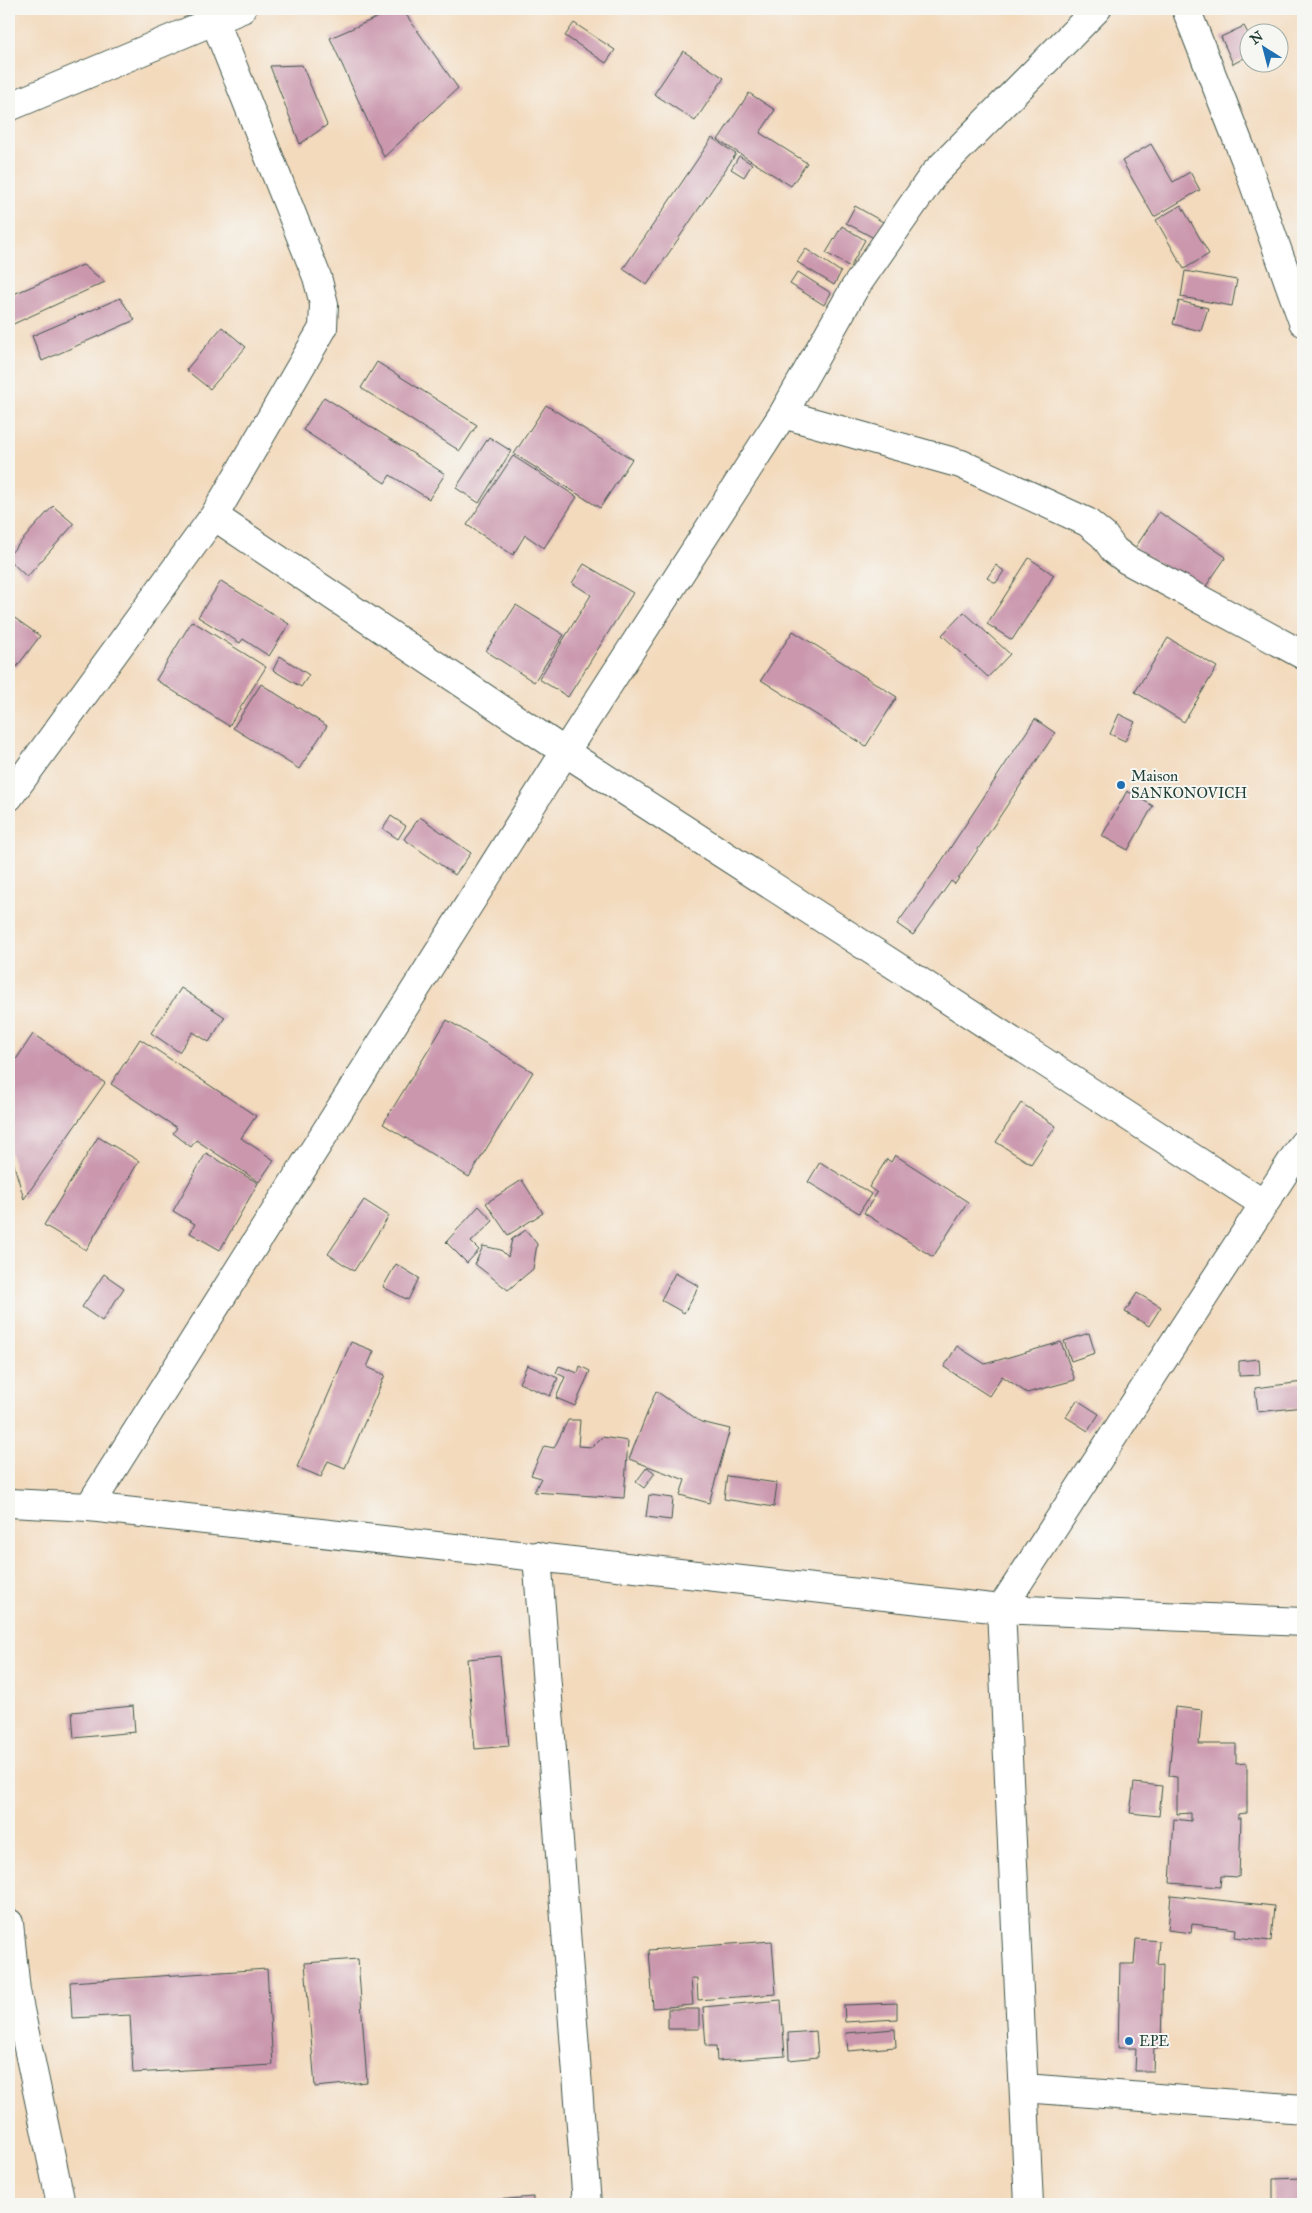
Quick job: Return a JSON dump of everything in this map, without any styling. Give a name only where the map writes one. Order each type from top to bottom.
[{"type":"street","points":[[9,107],[212,15],[242,9]]},
{"type":"street","points":[[89,1507],[565,752],[783,414],[854,289],[934,174],[1097,9]]},
{"type":"street","points":[[1186,9],[1244,159],[1303,322]]},
{"type":"street","points":[[9,797],[214,516],[322,328],[324,304],[317,277],[212,15]]},
{"type":"street","points":[[783,414],[962,464],[1046,502],[1088,522],[1104,536],[1114,550],[1127,560],[1303,655]]},
{"type":"street","points":[[214,516],[565,752],[1264,1204]]},
{"type":"street","points":[[1029,2204],[1001,1609],[1303,1144]]},
{"type":"street","points":[[9,1503],[89,1507],[1001,1609],[1303,1622]]},
{"type":"street","points":[[537,1556],[586,2204]]},
{"type":"street","points":[[9,1923],[12,1991],[61,2204]]},
{"type":"street","points":[[1024,2088],[1303,2109]]},
{"type":"building","points":[[397,9],[402,9],[458,88],[384,157],[330,38]]},
{"type":"building","points":[[574,23],[615,50],[606,63],[565,36]]},
{"type":"building","points":[[1240,28],[1240,60],[1233,64],[1221,37]]},
{"type":"building","points":[[683,51],[724,78],[695,121],[654,94]]},
{"type":"building","points":[[302,65],[327,125],[300,144],[270,66]]},
{"type":"building","points":[[749,93],[775,110],[760,133],[807,163],[791,186],[718,140]]},
{"type":"building","points":[[712,138],[736,154],[647,285],[623,269]]},
{"type":"building","points":[[1151,144],[1173,182],[1190,172],[1200,190],[1154,217],[1122,161]]},
{"type":"building","points":[[739,156],[752,164],[744,177],[731,169]]},
{"type":"building","points":[[1181,205],[1209,254],[1184,269],[1156,220]]},
{"type":"building","points":[[855,206],[883,222],[874,238],[846,223]]},
{"type":"building","points":[[842,226],[865,240],[850,267],[826,253]]},
{"type":"building","points":[[806,249],[841,272],[834,285],[797,262]]},
{"type":"building","points":[[83,265],[105,282],[9,326],[9,296]]},
{"type":"building","points":[[1185,271],[1237,280],[1232,306],[1181,297]]},
{"type":"building","points":[[798,272],[831,293],[824,305],[790,284]]},
{"type":"building","points":[[120,298],[135,320],[42,361],[32,336]]},
{"type":"building","points":[[1179,301],[1208,308],[1201,331],[1173,324]]},
{"type":"building","points":[[222,327],[246,347],[210,389],[186,370]]},
{"type":"building","points":[[377,362],[477,425],[460,451],[361,388]]},
{"type":"building","points":[[324,397],[445,474],[429,499],[390,475],[385,483],[303,430]]},
{"type":"building","points":[[546,405],[632,459],[600,508],[514,454]]},
{"type":"building","points":[[489,437],[511,451],[479,503],[456,488]]},
{"type":"building","points":[[513,456],[577,497],[544,548],[525,535],[513,555],[467,525]]},
{"type":"building","points":[[53,506],[74,524],[27,577],[9,560],[9,555]]},
{"type":"building","points":[[1159,512],[1226,557],[1202,592],[1135,548]]},
{"type":"building","points":[[1029,558],[1054,575],[1012,640],[987,624]]},
{"type":"building","points":[[584,564],[633,593],[568,697],[539,679],[591,595],[572,583]]},
{"type":"building","points":[[996,565],[1004,571],[996,583],[987,578]]},
{"type":"building","points":[[221,581],[289,624],[269,656],[243,639],[240,643],[198,617]]},
{"type":"building","points":[[516,605],[564,635],[534,682],[486,651]]},
{"type":"building","points":[[964,612],[1010,654],[988,677],[942,635]]},
{"type":"building","points":[[9,614],[40,636],[16,668],[9,663]]},
{"type":"building","points":[[192,621],[266,667],[229,726],[156,680]]},
{"type":"building","points":[[793,631],[897,697],[866,746],[761,680]]},
{"type":"building","points":[[1168,638],[1217,667],[1184,722],[1135,692]]},
{"type":"building","points":[[280,656],[309,675],[301,687],[273,670]]},
{"type":"building","points":[[261,684],[327,726],[299,769],[233,728]]},
{"type":"building","points":[[1119,714],[1135,722],[1125,741],[1110,734]]},
{"type":"building","points":[[1035,719],[1055,733],[955,884],[951,881],[913,935],[897,924],[935,871]]},
{"type":"building","points":[[1127,791],[1153,806],[1128,850],[1102,836]]},
{"type":"building","points":[[391,816],[406,826],[398,839],[383,829]]},
{"type":"building","points":[[420,817],[471,853],[455,875],[404,839]]},
{"type":"building","points":[[181,988],[225,1017],[209,1042],[193,1032],[179,1052],[151,1033]]},
{"type":"building","points":[[447,1020],[533,1072],[469,1177],[383,1124]]},
{"type":"building","points":[[33,1034],[105,1083],[24,1199],[9,1148],[9,1070]]},
{"type":"building","points":[[140,1039],[256,1116],[241,1138],[274,1160],[259,1182],[196,1140],[191,1147],[173,1133],[177,1128],[111,1084]]},
{"type":"building","points":[[1021,1103],[1056,1126],[1031,1164],[996,1142]]},
{"type":"building","points":[[98,1137],[139,1161],[86,1250],[44,1225]]},
{"type":"building","points":[[206,1153],[258,1183],[220,1250],[190,1233],[195,1224],[173,1211]]},
{"type":"building","points":[[895,1155],[968,1202],[933,1257],[864,1213],[877,1193],[869,1187],[887,1159],[891,1162]]},
{"type":"building","points":[[820,1162],[871,1194],[859,1213],[808,1182]]},
{"type":"building","points":[[522,1180],[543,1213],[508,1235],[486,1203]]},
{"type":"building","points":[[364,1200],[389,1216],[354,1271],[328,1254]]},
{"type":"building","points":[[479,1206],[493,1221],[471,1242],[479,1250],[467,1263],[446,1242]]},
{"type":"building","points":[[526,1230],[537,1244],[533,1269],[508,1290],[475,1264],[483,1246],[501,1250],[508,1257],[512,1239]]},
{"type":"building","points":[[396,1264],[419,1278],[408,1300],[383,1287]]},
{"type":"building","points":[[675,1273],[699,1286],[684,1313],[661,1300]]},
{"type":"building","points":[[104,1274],[124,1288],[102,1321],[82,1307]]},
{"type":"building","points":[[1137,1293],[1161,1307],[1149,1326],[1125,1312]]},
{"type":"building","points":[[1089,1333],[1095,1353],[1071,1361],[1064,1341]]},
{"type":"building","points":[[351,1342],[374,1351],[367,1367],[385,1375],[345,1468],[328,1461],[321,1477],[297,1467]]},
{"type":"building","points":[[1061,1342],[1075,1380],[1027,1393],[1002,1376],[989,1396],[944,1367],[957,1346],[985,1364]]},
{"type":"building","points":[[1259,1359],[1260,1375],[1239,1376],[1239,1361]]},
{"type":"building","points":[[527,1365],[558,1378],[550,1396],[519,1383]]},
{"type":"building","points":[[559,1366],[578,1373],[580,1366],[590,1371],[575,1406],[556,1398],[565,1377],[556,1373]]},
{"type":"building","points":[[1303,1382],[1303,1407],[1258,1412],[1255,1388]]},
{"type":"building","points":[[656,1391],[701,1422],[730,1429],[709,1503],[680,1495],[685,1480],[629,1459]]},
{"type":"building","points":[[1077,1400],[1099,1414],[1088,1431],[1066,1417]]},
{"type":"building","points":[[568,1420],[580,1420],[578,1446],[592,1447],[602,1437],[628,1441],[624,1498],[534,1492],[541,1478],[531,1475],[544,1446],[554,1448]]},
{"type":"building","points":[[647,1467],[655,1473],[644,1488],[636,1482]]},
{"type":"building","points":[[727,1476],[777,1483],[774,1507],[724,1499]]},
{"type":"building","points":[[649,1495],[673,1498],[671,1520],[646,1517]]},
{"type":"building","points":[[500,1656],[509,1746],[475,1749],[467,1659]]},
{"type":"building","points":[[133,1706],[135,1732],[74,1738],[72,1712]]},
{"type":"building","points":[[1175,1707],[1202,1710],[1199,1744],[1236,1744],[1236,1764],[1247,1763],[1247,1813],[1238,1814],[1238,1818],[1241,1818],[1239,1877],[1221,1876],[1220,1887],[1170,1883],[1174,1819],[1191,1821],[1191,1813],[1177,1814],[1177,1777],[1169,1776]]},
{"type":"building","points":[[1134,1783],[1162,1786],[1159,1816],[1130,1813]]},
{"type":"building","points":[[1171,1895],[1274,1906],[1271,1941],[1235,1937],[1236,1929],[1192,1924],[1191,1933],[1168,1930]]},
{"type":"building","points":[[1136,1939],[1159,1941],[1157,1965],[1163,1964],[1161,2048],[1154,2048],[1153,2071],[1135,2071],[1136,2048],[1118,2048],[1120,1964],[1134,1964]]},
{"type":"building","points":[[772,1941],[776,1994],[698,2000],[697,1978],[691,1979],[693,2005],[653,2008],[649,1950]]},
{"type":"building","points":[[358,1959],[367,2082],[315,2087],[305,1963]]},
{"type":"building","points":[[267,1969],[273,2065],[133,2073],[130,2015],[72,2018],[70,1982]]},
{"type":"building","points":[[781,2000],[785,2056],[717,2061],[716,2046],[706,2046],[703,2007]]},
{"type":"building","points":[[897,2003],[897,2019],[845,2022],[844,2005]]},
{"type":"building","points":[[668,2009],[699,2009],[699,2029],[668,2029]]},
{"type":"building","points":[[895,2029],[896,2047],[848,2051],[846,2033]]},
{"type":"building","points":[[816,2031],[818,2057],[789,2060],[788,2033]]},
{"type":"building","points":[[1303,2178],[1303,2204],[1273,2204],[1273,2179]]},
{"type":"building","points":[[533,2197],[533,2204],[458,2204],[458,2203]]},
{"type":"place","name":"Maison SANKONOVICH","points":[[1121,785]]},
{"type":"place","name":"EPE","points":[[1129,2041]]}]
